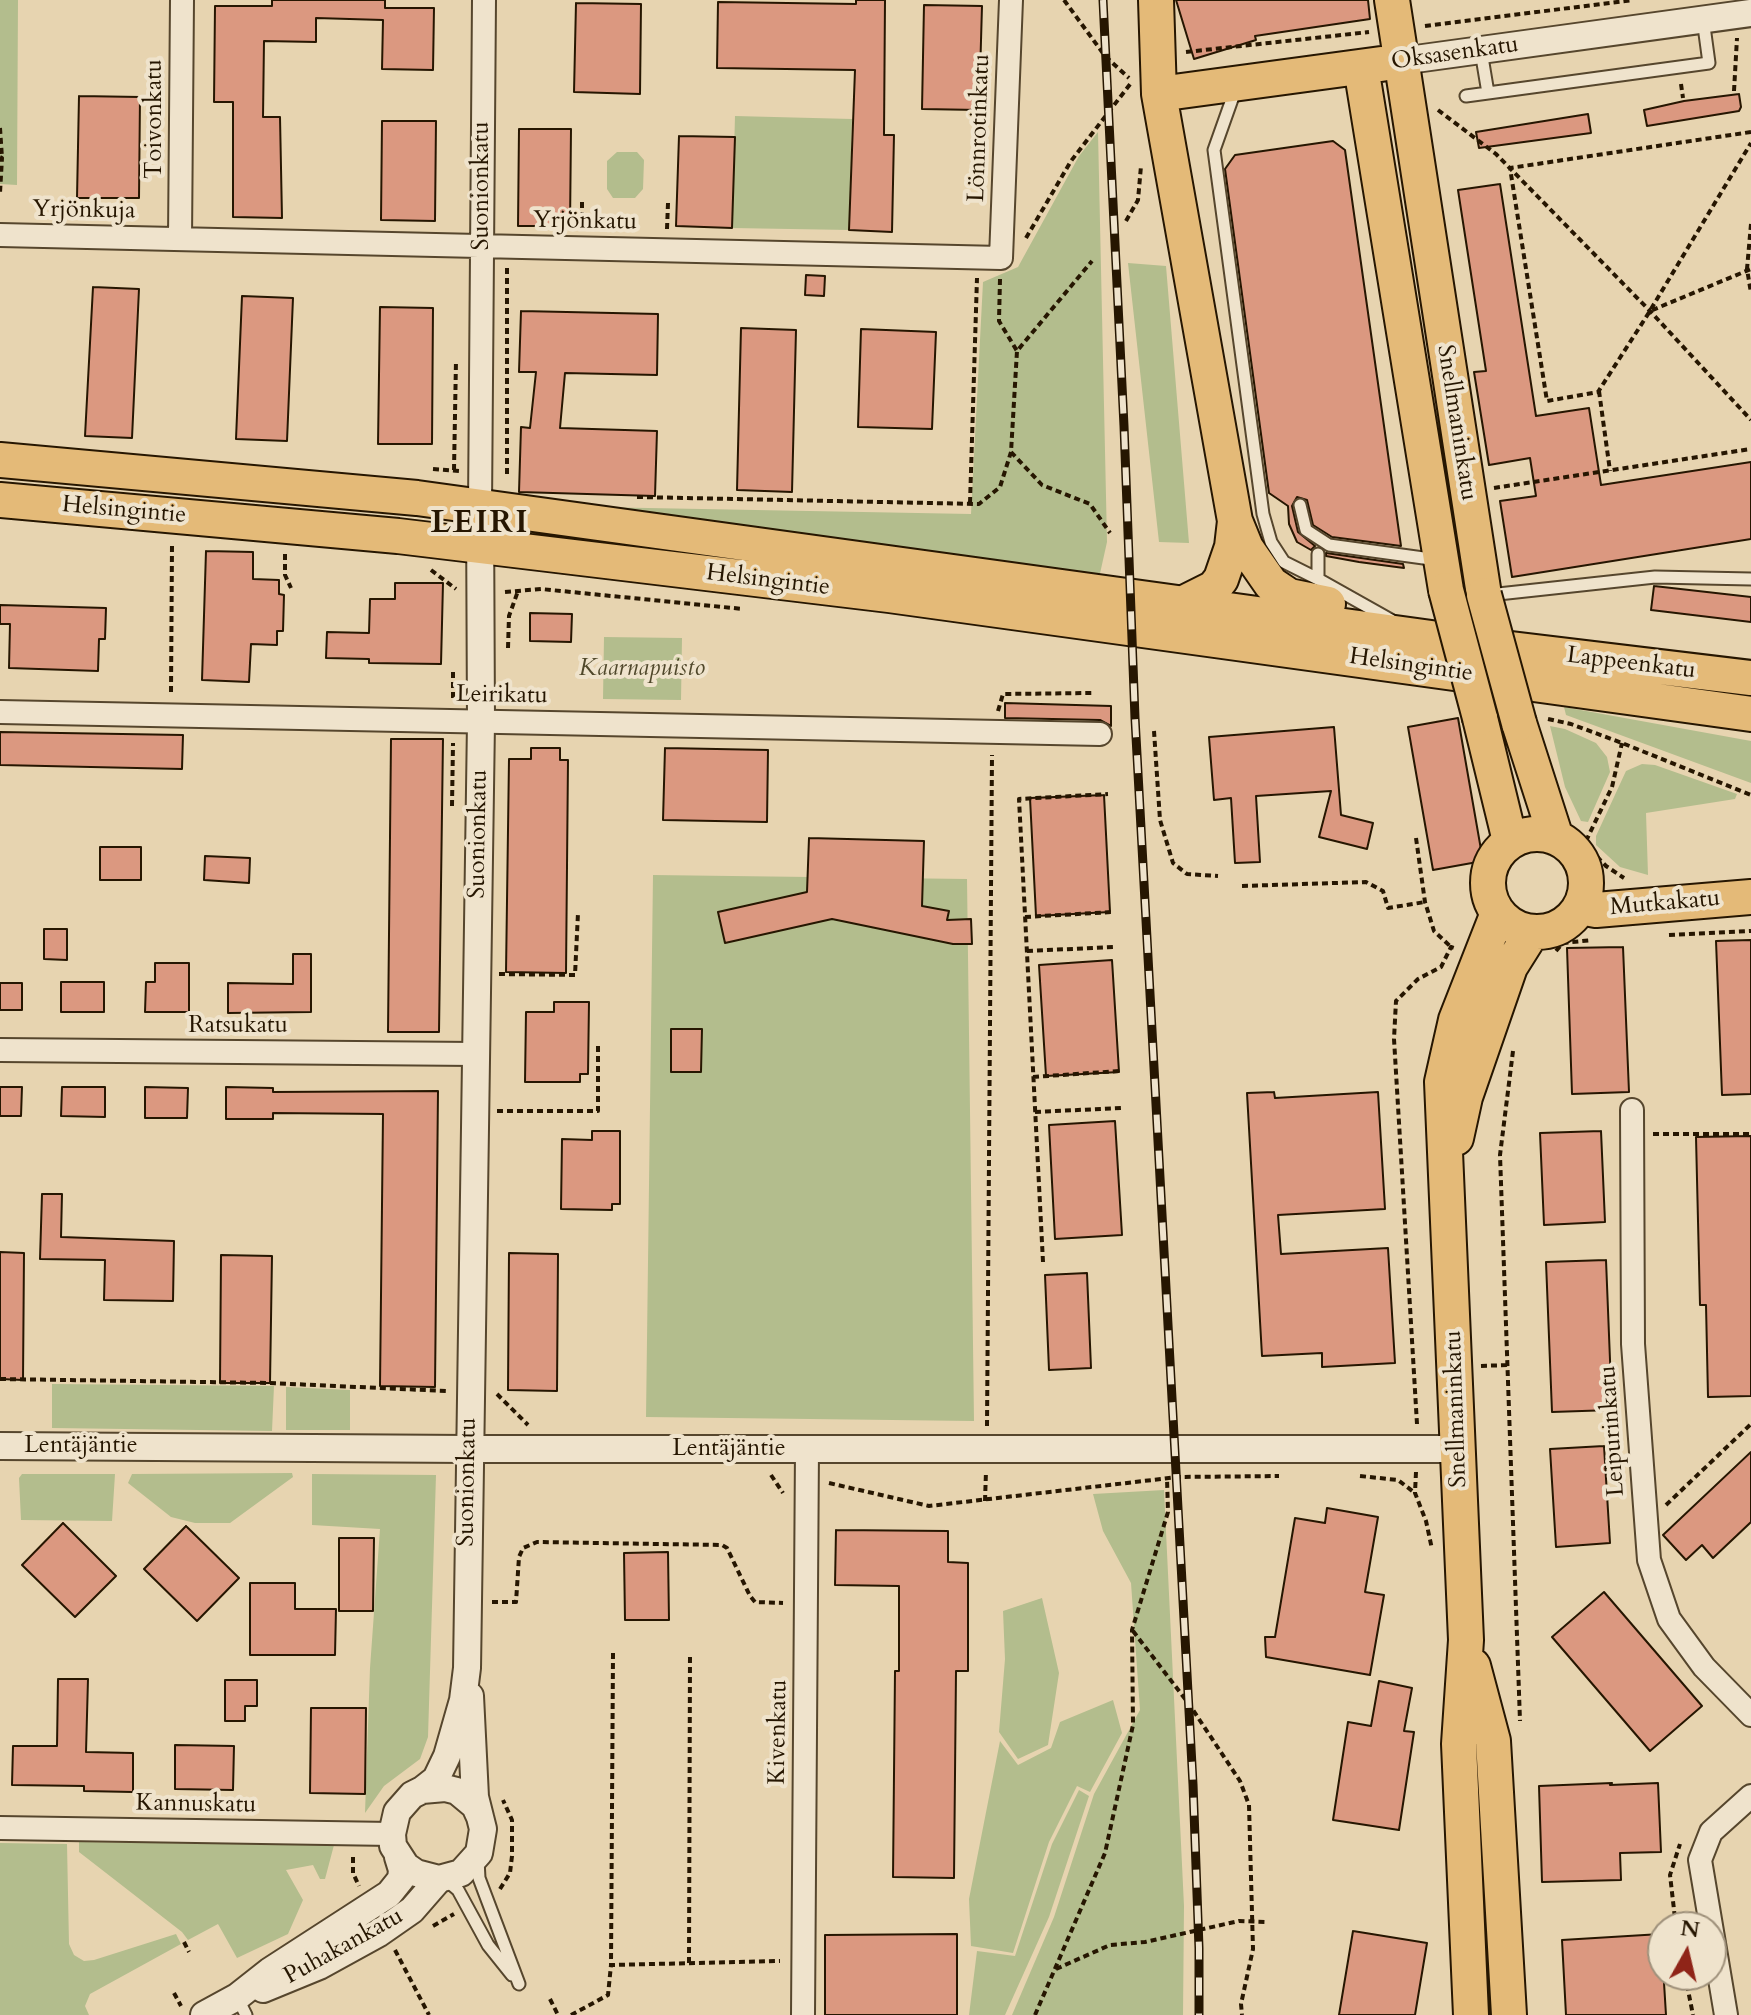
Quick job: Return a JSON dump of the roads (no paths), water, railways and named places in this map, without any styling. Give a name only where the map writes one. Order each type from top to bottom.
[{"type":"main road","points":[[1156,0],[1147,57],[1146,88],[1235,521],[1256,566],[1271,584],[1289,596],[1391,621],[1442,640]]},
{"type":"main road","name":"Oksasenkatu","points":[[1146,88],[1238,83],[1361,67],[1397,30]]},
{"type":"main road","name":"Snellmaninkatu","points":[[1397,30],[1484,595],[1570,841]]},
{"type":"main road","name":"Snellmaninkatu","points":[[1361,67],[1443,575],[1510,841]]},
{"type":"main road","name":"Helsingintie","points":[[0,460],[417,498],[1511,649]]},
{"type":"main road","name":"Helsingintie","points":[[0,500],[480,546],[889,595],[1534,683]]},
{"type":"main road","points":[[1184,603],[1214,588],[1221,579],[1230,555],[1235,521]]},
{"type":"main road","name":"Lappeenkatu","points":[[1511,649],[1751,678]]},
{"type":"main road","name":"Lappeenkatu","points":[[1534,683],[1751,714]]},
{"type":"main road","points":[[1541,834],[1570,841],[1583,867],[1585,891],[1580,907],[1571,918],[1542,943],[1507,923],[1498,913],[1490,899],[1487,883],[1490,867],[1498,852],[1510,841],[1525,835],[1541,834]]},
{"type":"main road","name":"Mutkakatu","points":[[1580,907],[1596,910],[1751,897]]},
{"type":"main road","name":"Snellmaninkatu","points":[[1471,2015],[1459,1744],[1466,1640],[1442,1082],[1456,1020],[1498,913]]},
{"type":"main road","name":"Snellmaninkatu","points":[[1448,1177],[1465,1097],[1510,967],[1542,943]]},
{"type":"main road","name":"Snellmaninkatu","points":[[1466,1640],[1493,1741],[1509,2015]]},
{"type":"street","name":"Toivonkatu","points":[[174,239],[182,0]]},
{"type":"street","name":"Suonionkatu","points":[[422,1790],[436,1779],[447,1756],[463,1700],[467,1668],[481,722],[467,590],[480,546],[484,0]]},
{"type":"street","name":"Lönnrotinkatu","points":[[1009,261],[1011,0]]},
{"type":"street","name":"Oksasenkatu","points":[[1397,30],[1481,50],[1702,10],[1743,14]]},
{"type":"street","name":"Yrjönkuja","points":[[0,235],[174,239]]},
{"type":"street","name":"Yrjönkatu","points":[[174,239],[978,257],[1009,261]]},
{"type":"street","name":"Leirikatu","points":[[0,712],[1100,734]]},
{"type":"street","name":"Ratsukatu","points":[[0,1050],[475,1054]]},
{"type":"street","name":"Leipurinkatu","points":[[1632,1110],[1633,1344],[1649,1560],[1669,1619],[1704,1667],[1751,1715]]},
{"type":"street","name":"Lentäjäntie","points":[[0,1446],[1459,1449]]},
{"type":"street","name":"Kivenkatu","points":[[803,2015],[807,1449]]},
{"type":"street","name":"Suonionkatu","points":[[467,1668],[474,1722],[474,1783],[480,1817]]},
{"type":"street","points":[[445,1788],[457,1791],[475,1806],[480,1817],[483,1841],[479,1853],[461,1873],[442,1878],[416,1873],[395,1845],[397,1812],[412,1795],[422,1790],[445,1788]]},
{"type":"street","points":[[1726,2015],[1700,1860],[1711,1832],[1751,1796]]},
{"type":"street","name":"Kannuskatu","points":[[0,1828],[358,1833],[395,1845]]},
{"type":"street","name":"Puhakankatu","points":[[241,2006],[270,1971],[389,1894],[401,1879],[402,1870],[395,1845]]},
{"type":"street","name":"Puhakankatu","points":[[204,2015],[241,2006],[379,1933],[412,1910],[442,1878]]},
{"type":"lane","points":[[1466,96],[1709,63],[1702,10]]},
{"type":"lane","points":[[1481,50],[1488,93]]},
{"type":"lane","points":[[1238,83],[1214,150],[1263,514],[1271,542],[1284,562],[1391,621]]},
{"type":"lane","points":[[1300,505],[1306,530],[1329,545],[1443,575]]},
{"type":"lane","points":[[1318,554],[1318,579]]},
{"type":"lane","points":[[1484,595],[1655,577],[1751,579]]},
{"type":"lane","points":[[442,1878],[458,1890],[488,1945],[519,1984],[489,1897],[479,1878],[479,1853]]},
{"type":"railway","points":[[1103,0],[1135,718],[1193,1784],[1199,2015]]},
{"type":"district","name":"LEIRI","points":[[480,525]]},
{"type":"park label","name":"Kaarnapuisto","points":[[642,669]]}]
